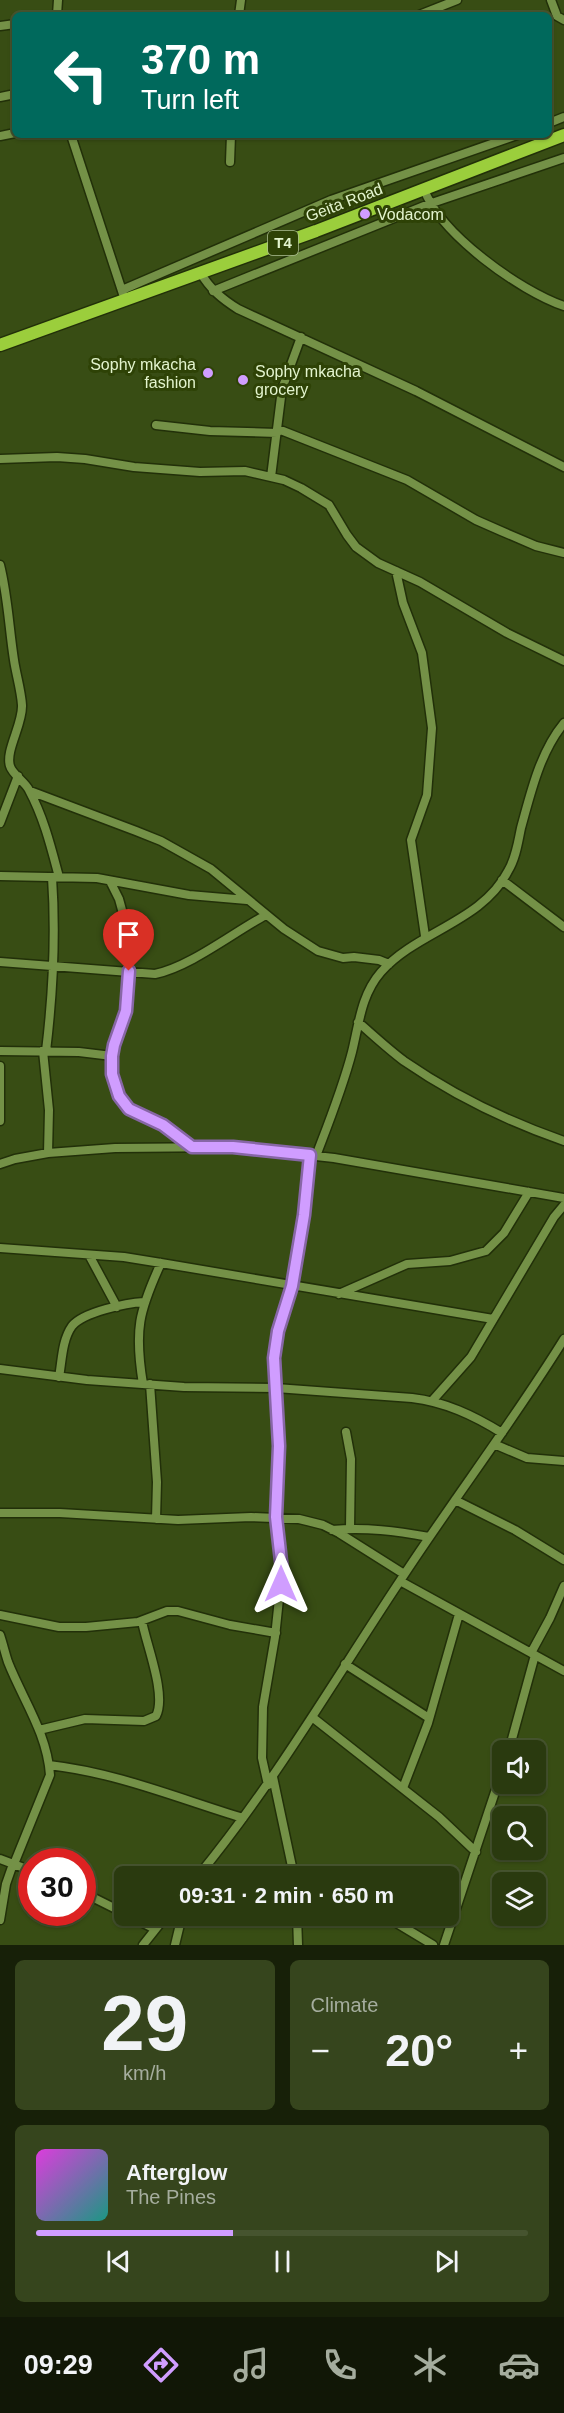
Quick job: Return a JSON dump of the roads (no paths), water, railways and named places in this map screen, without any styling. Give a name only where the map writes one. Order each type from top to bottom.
[{"type":"highway","name":"Geita Road","points":[[0,345],[124,296],[200,273],[564,135]]},
{"type":"street","points":[[425,12],[446,1],[457,0]]},
{"type":"street","points":[[551,0],[557,16],[564,21]]},
{"type":"street","points":[[72,138],[124,296],[331,200],[508,138]]},
{"type":"street","points":[[230,162],[231,138]]},
{"type":"street","points":[[213,291],[429,204],[564,158]]},
{"type":"street","points":[[424,189],[429,204],[444,223],[489,263],[527,291],[564,306]]},
{"type":"street","points":[[200,273],[213,291],[238,309],[416,391],[564,467]]},
{"type":"street","points":[[271,477],[282,389],[301,337]]},
{"type":"street","points":[[156,424],[210,431],[278,431],[407,480],[476,519],[536,546],[564,552]]},
{"type":"street","points":[[0,459],[85,459],[134,467],[200,472],[245,471],[271,477],[301,488],[329,505],[356,547],[378,563],[564,661]]},
{"type":"street","points":[[0,565],[11,622],[22,705],[20,725],[9,763],[10,768],[30,791],[48,835],[55,877],[51,1005],[44,1051],[49,1110],[48,1153]]},
{"type":"street","points":[[396,571],[403,603],[422,653],[432,728],[427,795],[411,840],[425,936]]},
{"type":"street","points":[[292,1866],[271,1781],[262,1758],[262,1714],[276,1633],[282,1570],[276,1517],[279,1446],[274,1358],[278,1331],[292,1286],[313,1155],[348,1063],[367,993],[389,964],[425,936],[466,915],[496,890],[516,854],[537,774],[552,737],[564,723]]},
{"type":"street","points":[[0,823],[18,776]]},
{"type":"street","points":[[30,791],[161,841],[211,869],[284,930],[318,951],[343,958],[366,957],[389,964]]},
{"type":"street","points":[[0,876],[110,881],[189,895],[247,900]]},
{"type":"street","points":[[502,880],[564,927]]},
{"type":"street","points":[[110,881],[124,915],[128,932],[129,971],[126,1011],[114,1045],[112,1074],[124,1104],[172,1131],[192,1147]]},
{"type":"street","points":[[0,962],[155,974],[166,972],[266,915]]},
{"type":"street","points":[[358,1022],[402,1059],[434,1080],[514,1120],[564,1141]]},
{"type":"street","points":[[0,1052],[80,1052],[112,1056]]},
{"type":"street","points":[[0,1066],[0,1121]]},
{"type":"street","points":[[0,1164],[22,1157],[48,1153],[233,1147],[313,1155],[564,1198]]},
{"type":"street","points":[[338,1294],[365,1280],[408,1264],[450,1261],[486,1251],[504,1233],[529,1192]]},
{"type":"street","points":[[432,1401],[471,1357],[554,1217],[564,1206]]},
{"type":"street","points":[[0,1248],[161,1263],[494,1319]]},
{"type":"street","points":[[89,1256],[117,1307]]},
{"type":"street","points":[[156,1520],[156,1461],[147,1384],[138,1337],[144,1302],[161,1263]]},
{"type":"street","points":[[59,1377],[63,1349],[72,1327],[86,1317],[117,1307],[144,1302]]},
{"type":"street","points":[[206,1866],[271,1781],[402,1577],[564,1339]]},
{"type":"street","points":[[0,1369],[59,1377],[184,1387],[276,1388],[432,1401],[470,1415],[502,1433]]},
{"type":"street","points":[[346,1432],[351,1459],[350,1528]]},
{"type":"street","points":[[494,1444],[527,1458],[564,1461]]},
{"type":"street","points":[[454,1500],[515,1530],[564,1560]]},
{"type":"street","points":[[0,1513],[60,1513],[156,1520],[276,1517],[298,1519],[332,1530],[459,1614],[564,1671]]},
{"type":"street","points":[[332,1530],[389,1529],[429,1537]]},
{"type":"street","points":[[512,1740],[533,1654],[564,1586]]},
{"type":"street","points":[[0,1615],[59,1627],[109,1626],[142,1621],[167,1611],[178,1611],[219,1623],[276,1633]]},
{"type":"street","points":[[403,1788],[429,1718],[459,1614]]},
{"type":"street","points":[[39,1730],[85,1719],[144,1720],[156,1716],[157,1685],[142,1621]]},
{"type":"street","points":[[0,1635],[8,1661],[39,1730],[50,1775],[6,1884],[0,1920]]},
{"type":"street","points":[[345,1664],[429,1718]]},
{"type":"street","points":[[312,1717],[439,1816],[476,1852]]},
{"type":"street","points":[[49,1765],[88,1769],[119,1777],[243,1818]]},
{"type":"street","points":[[444,1945],[495,1794]]},
{"type":"street","points":[[0,1859],[18,1866]]},
{"type":"street","points":[[96,1899],[114,1908]]},
{"type":"street","points":[[149,1926],[155,1929]]},
{"type":"street","points":[[143,1945],[158,1926]]},
{"type":"street","points":[[175,1945],[180,1926]]},
{"type":"street","points":[[297,1926],[298,1945]]},
{"type":"street","points":[[402,1926],[433,1945]]},
{"type":"place","name":"Vodacom","points":[[365,214]]},
{"type":"place","name":"Sophy mkacha fashion","points":[[208,373]]},
{"type":"place","name":"Sophy mkacha grocery","points":[[243,380]]}]
